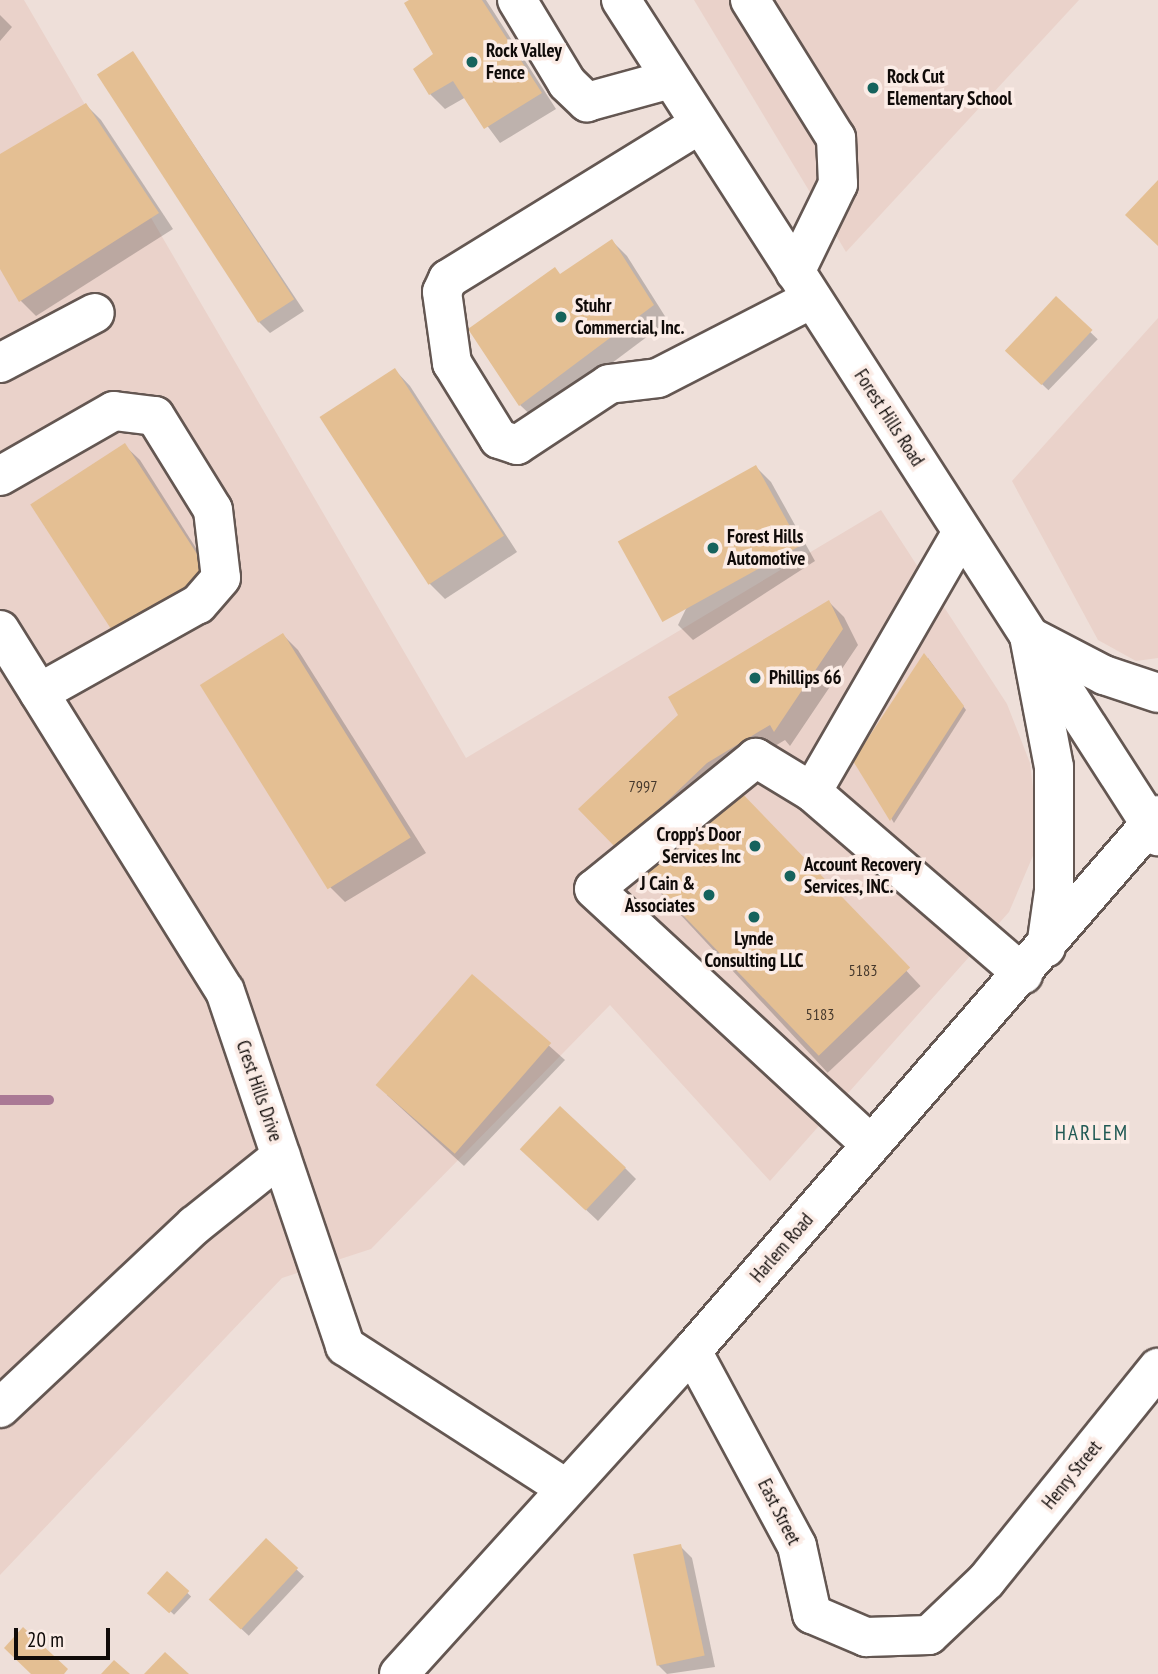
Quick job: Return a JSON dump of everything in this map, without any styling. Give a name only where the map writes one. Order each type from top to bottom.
[{"type":"street","points":[[517,0],[567,83],[587,102],[671,79]]},
{"type":"street","name":"Forest Hills Road","points":[[621,0],[1029,636],[1155,825]]},
{"type":"street","points":[[700,124],[448,279],[442,292],[452,363],[499,439],[517,445],[609,384],[657,378],[804,285],[838,184],[836,138],[750,0]]},
{"type":"street","points":[[0,363],[95,313]]},
{"type":"street","points":[[0,476],[114,411],[155,416],[213,510],[220,578],[198,604],[39,693]]},
{"type":"street","points":[[812,792],[962,532]]},
{"type":"street","points":[[1029,636],[1104,675],[1158,693]]},
{"type":"street","points":[[871,1145],[594,889],[756,758],[812,792],[1035,961],[1054,891],[1054,767],[1029,636]]},
{"type":"street","name":"Crest Hills Drive","points":[[2,638],[225,991],[345,1346],[565,1488]]},
{"type":"street","name":"Harlem Road","points":[[399,1674],[692,1351],[1155,825]]},
{"type":"street","points":[[0,1408],[195,1225],[281,1156]]},
{"type":"street","name":"East Street","points":[[692,1351],[797,1546],[812,1614],[866,1637],[929,1635],[986,1581]]},
{"type":"street","name":"Henry Street","points":[[986,1581],[1158,1368]]},
{"type":"shaded area","points":[[0,0],[24,0],[466,758],[881,510],[1007,704],[1030,763],[1037,822],[1035,851],[1009,912],[770,1181],[610,1005],[371,1249],[282,1278],[0,1575]]},
{"type":"shaded area","name":"Rock Cut Elementary School","points":[[694,0],[1079,0],[846,252]]},
{"type":"shaded area","points":[[1158,318],[1158,658],[1136,661],[1098,640],[1012,481]]},
{"type":"building","name":"Rock Valley Fence","points":[[409,0],[482,0],[542,93],[484,129],[453,81],[429,95],[413,69],[433,54],[404,3]]},
{"type":"building","points":[[133,51],[294,299],[258,323],[97,74]]},
{"type":"building","points":[[86,103],[159,213],[19,302],[0,269],[0,154]]},
{"type":"building","points":[[1158,180],[1158,246],[1125,215]]},
{"type":"building","name":"Stuhr Commercial, Inc.","points":[[612,239],[654,305],[519,406],[468,329],[555,267],[560,274]]},
{"type":"building","points":[[1056,296],[1093,330],[1041,385],[1005,351]]},
{"type":"building","points":[[395,368],[504,536],[428,585],[320,417]]},
{"type":"building","points":[[125,443],[209,572],[114,634],[30,505]]},
{"type":"building","name":"Forest Hills Automotive","points":[[756,465],[801,545],[662,622],[618,542]]},
{"type":"building","name":"Phillips 66","points":[[829,600],[843,629],[774,732],[770,725],[707,763],[617,849],[578,809],[678,715],[668,697]]},
{"type":"building","points":[[283,633],[411,837],[328,889],[200,685]]},
{"type":"building","points":[[924,653],[964,706],[890,821],[853,761]]},
{"type":"building","points":[[733,784],[910,967],[819,1056],[642,872]]},
{"type":"building","points":[[472,974],[551,1043],[455,1154],[376,1085]]},
{"type":"building","points":[[560,1106],[626,1167],[586,1211],[520,1149]]},
{"type":"building","points":[[266,1538],[298,1568],[241,1629],[209,1599]]},
{"type":"building","points":[[681,1544],[705,1656],[657,1666],[633,1554]]},
{"type":"building","points":[[167,1571],[189,1591],[169,1613],[147,1593]]},
{"type":"building","points":[[23,1627],[68,1669],[64,1674],[31,1674],[4,1648]]},
{"type":"building","points":[[165,1652],[189,1674],[144,1674]]},
{"type":"building","points":[[114,1660],[130,1674],[101,1674]]},
{"type":"waterway","points":[[0,1100],[49,1100]]},
{"type":"place","name":"Rock Valley Fence","points":[[472,62]]},
{"type":"place","name":"Rock Cut Elementary School","points":[[873,88]]},
{"type":"place","name":"Stuhr Commercial, Inc.","points":[[561,317]]},
{"type":"place","name":"Forest Hills Automotive","points":[[713,548]]},
{"type":"place","name":"Phillips 66","points":[[755,678]]},
{"type":"place","name":"Cropp's Door Services Inc","points":[[755,846]]},
{"type":"place","name":"Account Recovery Services, INC.","points":[[790,876]]},
{"type":"place","name":"J Cain & Associates","points":[[709,895]]},
{"type":"place","name":"Lynde Consulting LLC","points":[[754,917]]},
{"type":"district","name":"HARLEM","points":[[1092,1133]]}]
